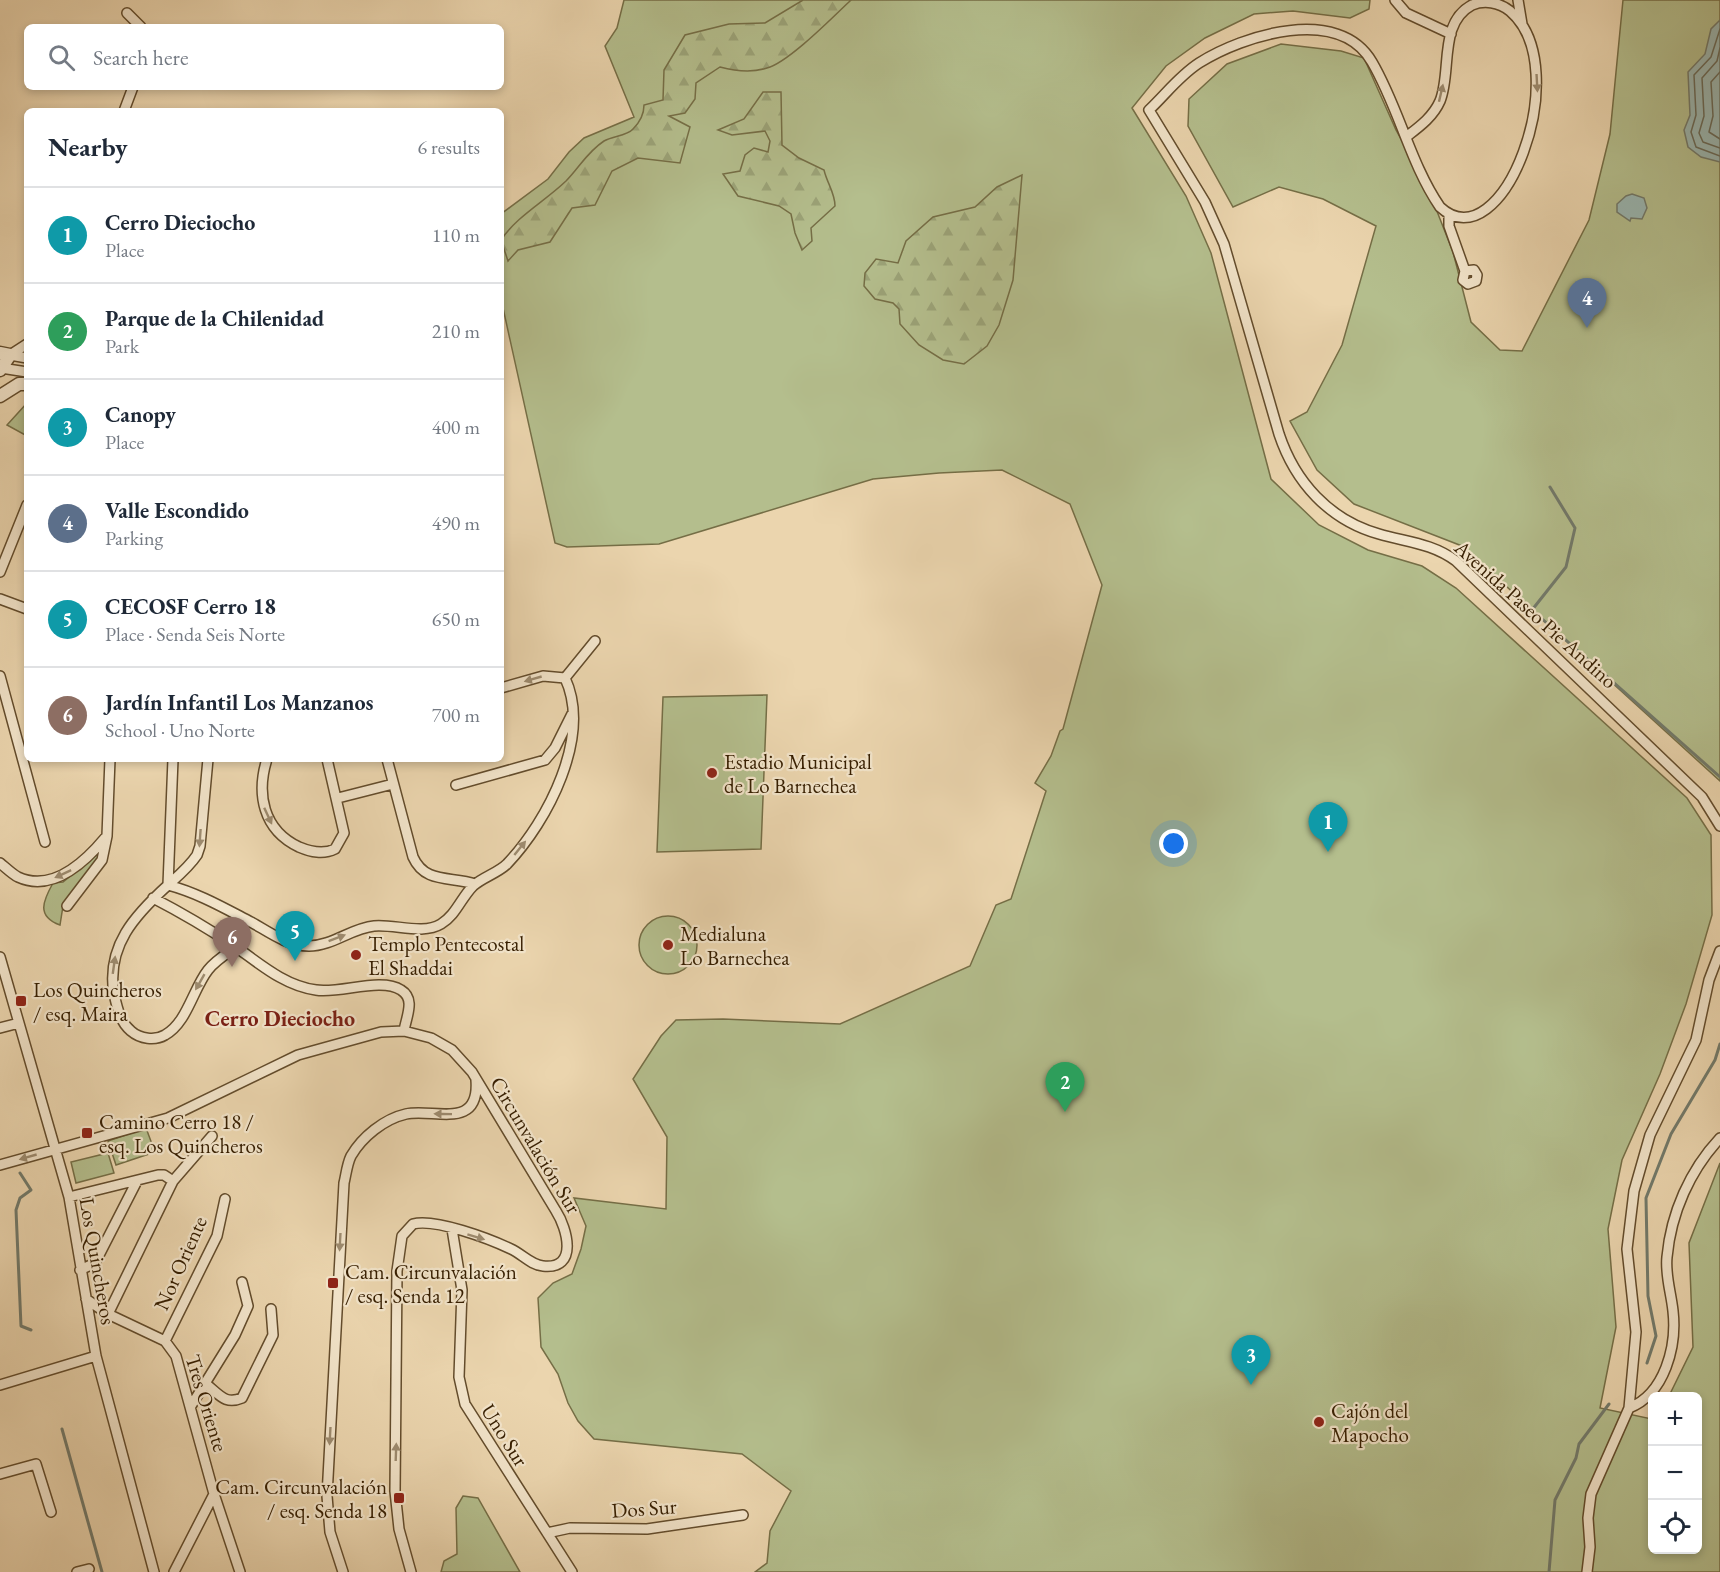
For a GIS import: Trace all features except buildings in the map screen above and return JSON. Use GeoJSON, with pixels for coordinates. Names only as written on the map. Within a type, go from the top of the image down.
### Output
{"type":"FeatureCollection","features":[{"type":"Feature","properties":{"kind":"street"},"geometry":{"type":"LineString","coordinates":[[1395,0],[1406,13],[1451,34]]}},
{"type":"Feature","properties":{"kind":"street"},"geometry":{"type":"LineString","coordinates":[[1506,8],[1518,2],[1523,27],[1533,55],[1537,93],[1532,122],[1520,159],[1504,190],[1489,208],[1469,217],[1449,214],[1437,202],[1406,137],[1429,118],[1439,102],[1451,34],[1458,17],[1476,3],[1492,2],[1506,8],[1523,27]]}},
{"type":"Feature","properties":{"kind":"street"},"geometry":{"type":"LineString","coordinates":[[127,13],[138,24]]}},
{"type":"Feature","properties":{"kind":"street","name":"Avenida Paseo Pie Andino"},"geometry":{"type":"LineString","coordinates":[[1406,137],[1372,61],[1357,42],[1336,34],[1314,30],[1268,35],[1225,49],[1180,77],[1149,110],[1205,202],[1224,244],[1279,434],[1289,459],[1303,482],[1332,511],[1355,525],[1380,534],[1427,545],[1455,561],[1702,797],[1720,826]]}},
{"type":"Feature","properties":{"kind":"street"},"geometry":{"type":"LineString","coordinates":[[125,108],[132,90]]}},
{"type":"Feature","properties":{"kind":"street"},"geometry":{"type":"LineString","coordinates":[[1449,214],[1449,226],[1465,272]]}},
{"type":"Feature","properties":{"kind":"street"},"geometry":{"type":"LineString","coordinates":[[24,345],[5,354],[0,369],[24,372]]}},
{"type":"Feature","properties":{"kind":"street"},"geometry":{"type":"LineString","coordinates":[[5,354],[24,357]]}},
{"type":"Feature","properties":{"kind":"street"},"geometry":{"type":"LineString","coordinates":[[0,396],[19,384],[24,384]]}},
{"type":"Feature","properties":{"kind":"street"},"geometry":{"type":"LineString","coordinates":[[0,572],[24,512]]}},
{"type":"Feature","properties":{"kind":"street"},"geometry":{"type":"LineString","coordinates":[[0,599],[24,608]]}},
{"type":"Feature","properties":{"kind":"street"},"geometry":{"type":"LineString","coordinates":[[565,678],[595,641]]}},
{"type":"Feature","properties":{"kind":"street"},"geometry":{"type":"LineString","coordinates":[[0,676],[45,842]]}},
{"type":"Feature","properties":{"kind":"street"},"geometry":{"type":"LineString","coordinates":[[504,687],[543,676],[565,678]]}},
{"type":"Feature","properties":{"kind":"street"},"geometry":{"type":"LineString","coordinates":[[168,885],[202,896],[292,945],[312,946],[370,926],[426,928],[439,926],[452,916],[463,896],[475,884],[505,866],[524,844],[564,774],[573,733],[571,691],[565,678]]}},
{"type":"Feature","properties":{"kind":"street"},"geometry":{"type":"LineString","coordinates":[[456,785],[545,760],[555,748],[573,712]]}},
{"type":"Feature","properties":{"kind":"street"},"geometry":{"type":"LineString","coordinates":[[0,721],[11,718]]}},
{"type":"Feature","properties":{"kind":"street"},"geometry":{"type":"LineString","coordinates":[[67,906],[102,860],[107,836],[110,762]]}},
{"type":"Feature","properties":{"kind":"street"},"geometry":{"type":"LineString","coordinates":[[168,885],[173,762]]}},
{"type":"Feature","properties":{"kind":"street"},"geometry":{"type":"LineString","coordinates":[[208,762],[199,850],[187,867],[153,898],[132,922],[117,949],[113,972],[115,997],[123,1022],[137,1036],[157,1038],[176,1026],[208,970],[236,947]]}},
{"type":"Feature","properties":{"kind":"street"},"geometry":{"type":"LineString","coordinates":[[266,762],[262,787],[264,809],[275,829],[291,843],[315,852],[326,852],[338,846],[345,830],[328,762]]}},
{"type":"Feature","properties":{"kind":"street"},"geometry":{"type":"LineString","coordinates":[[388,762],[413,857],[418,866],[431,876],[475,884]]}},
{"type":"Feature","properties":{"kind":"street"},"geometry":{"type":"LineString","coordinates":[[338,798],[393,784]]}},
{"type":"Feature","properties":{"kind":"street"},"geometry":{"type":"LineString","coordinates":[[0,863],[19,878],[40,880],[62,877],[84,861],[107,836]]}},
{"type":"Feature","properties":{"kind":"street"},"geometry":{"type":"LineString","coordinates":[[153,898],[194,919],[266,970],[314,990],[390,986],[397,988],[409,997],[411,1004],[404,1031]]}},
{"type":"Feature","properties":{"kind":"street"},"geometry":{"type":"LineString","coordinates":[[1587,1572],[1591,1494],[1629,1408],[1636,1332],[1628,1249],[1634,1191],[1650,1135],[1696,1040],[1709,980],[1720,951]]}},
{"type":"Feature","properties":{"kind":"street","name":"Los Quincheros"},"geometry":{"type":"LineString","coordinates":[[0,957],[69,1197],[96,1356],[154,1572]]}},
{"type":"Feature","properties":{"kind":"street"},"geometry":{"type":"LineString","coordinates":[[0,1028],[19,1023]]}},
{"type":"Feature","properties":{"kind":"street"},"geometry":{"type":"LineString","coordinates":[[0,1165],[168,1118],[298,1055],[381,1032],[404,1031],[422,1035],[445,1046],[463,1060],[476,1078]]}},
{"type":"Feature","properties":{"kind":"street","name":"Circunvalación Sur"},"geometry":{"type":"LineString","coordinates":[[411,1572],[399,1529],[395,1491],[400,1247],[407,1228],[413,1224],[433,1223],[512,1249],[540,1266],[557,1264],[565,1257],[568,1250],[567,1235],[561,1218],[476,1078]]}},
{"type":"Feature","properties":{"kind":"street","name":"Circunvalación Sur"},"geometry":{"type":"LineString","coordinates":[[343,1572],[330,1532],[327,1496],[344,1183],[350,1157],[379,1126],[392,1119],[411,1113],[451,1115],[464,1111],[473,1101],[476,1078]]}},
{"type":"Feature","properties":{"kind":"street"},"geometry":{"type":"LineString","coordinates":[[108,1314],[173,1181],[212,1136]]}},
{"type":"Feature","properties":{"kind":"street"},"geometry":{"type":"LineString","coordinates":[[1629,1408],[1642,1403],[1654,1389],[1669,1358],[1674,1323],[1666,1273],[1672,1225],[1690,1179],[1720,1138]]}},
{"type":"Feature","properties":{"kind":"street"},"geometry":{"type":"LineString","coordinates":[[69,1197],[158,1174],[173,1181]]}},
{"type":"Feature","properties":{"kind":"street"},"geometry":{"type":"LineString","coordinates":[[80,1270],[95,1263],[137,1181]]}},
{"type":"Feature","properties":{"kind":"street","name":"Nor Oriente"},"geometry":{"type":"LineString","coordinates":[[165,1341],[217,1236],[225,1199]]}},
{"type":"Feature","properties":{"kind":"street","name":"Uno Sur"},"geometry":{"type":"LineString","coordinates":[[452,1229],[462,1290],[459,1377],[465,1404],[572,1572]]}},
{"type":"Feature","properties":{"kind":"street"},"geometry":{"type":"LineString","coordinates":[[191,1406],[235,1335],[248,1306],[242,1282]]}},
{"type":"Feature","properties":{"kind":"street","name":"Tres Oriente"},"geometry":{"type":"LineString","coordinates":[[86,1299],[108,1314],[165,1341],[176,1356],[214,1494],[240,1572]]}},
{"type":"Feature","properties":{"kind":"street"},"geometry":{"type":"LineString","coordinates":[[206,1384],[224,1401],[233,1402],[242,1398],[273,1335],[271,1309]]}},
{"type":"Feature","properties":{"kind":"street"},"geometry":{"type":"LineString","coordinates":[[0,1385],[96,1356]]}},
{"type":"Feature","properties":{"kind":"street"},"geometry":{"type":"LineString","coordinates":[[0,1474],[36,1464],[51,1512]]}},
{"type":"Feature","properties":{"kind":"street"},"geometry":{"type":"LineString","coordinates":[[174,1572],[214,1494]]}},
{"type":"Feature","properties":{"kind":"street","name":"Dos Sur"},"geometry":{"type":"LineString","coordinates":[[548,1533],[570,1528],[647,1529],[743,1515]]}},
{"type":"Feature","properties":{"kind":"street"},"geometry":{"type":"LineString","coordinates":[[77,1572],[89,1569]]}},
{"type":"Feature","properties":{"kind":"green space"},"geometry":{"type":"Polygon","coordinates":[[[624,0],[1370,0],[1369,9],[1350,18],[1293,11],[1254,14],[1205,38],[1166,66],[1132,108],[1186,196],[1211,253],[1271,479],[1319,525],[1368,550],[1422,566],[1456,588],[1687,798],[1711,835],[1712,915],[1686,1004],[1660,1074],[1622,1160],[1608,1229],[1616,1327],[1600,1408],[1648,1418],[1648,1554],[1702,1554],[1702,1392],[1671,1392],[1693,1347],[1689,1243],[1720,1163],[1720,1572],[755,1572],[767,1563],[770,1531],[791,1491],[742,1454],[594,1439],[578,1421],[568,1403],[558,1374],[541,1347],[538,1298],[553,1283],[572,1274],[581,1249],[586,1226],[574,1198],[666,1209],[667,1137],[633,1079],[661,1036],[676,1020],[723,1019],[840,1024],[970,966],[996,905],[1011,899],[1046,791],[1035,783],[1063,729],[1102,585],[1070,504],[1002,470],[873,479],[659,544],[567,547],[555,543],[504,313],[504,212],[548,179],[569,152],[584,138],[634,117],[605,46],[617,28],[624,0]]]}},
{"type":"Feature","properties":{"kind":"green space"},"geometry":{"type":"Polygon","coordinates":[[[803,0],[851,0],[787,58],[776,64],[761,70],[749,71],[720,67],[696,83],[695,99],[685,113],[669,116],[690,127],[680,163],[638,158],[612,171],[595,205],[572,208],[550,242],[518,250],[508,261],[504,249],[504,236],[507,231],[558,189],[598,145],[633,129],[641,118],[644,105],[663,100],[664,70],[685,35],[729,24],[765,23],[803,0]]]}},
{"type":"Feature","properties":{"kind":"green space"},"geometry":{"type":"Polygon","coordinates":[[[1623,0],[1720,0],[1720,781],[1462,546],[1354,504],[1317,470],[1290,421],[1307,412],[1342,345],[1376,226],[1323,199],[1279,187],[1233,207],[1188,126],[1189,99],[1227,64],[1281,44],[1341,51],[1364,58],[1396,130],[1427,186],[1453,252],[1471,322],[1500,350],[1522,351],[1589,220],[1610,134],[1623,0]]]}},
{"type":"Feature","properties":{"kind":"green space"},"geometry":{"type":"Polygon","coordinates":[[[763,92],[781,92],[782,145],[799,158],[824,170],[834,197],[835,206],[811,228],[812,241],[802,250],[791,214],[779,206],[738,196],[723,174],[740,171],[745,155],[754,148],[768,152],[770,141],[765,131],[732,135],[718,130],[744,119],[763,92]]]}},
{"type":"Feature","properties":{"kind":"green space"},"geometry":{"type":"Polygon","coordinates":[[[1022,175],[1013,280],[999,325],[987,346],[964,364],[943,360],[919,345],[900,324],[899,309],[893,303],[875,299],[864,286],[865,273],[876,259],[898,263],[906,241],[933,217],[975,207],[997,187],[1022,175]]]}},
{"type":"Feature","properties":{"kind":"green space"},"geometry":{"type":"Polygon","coordinates":[[[24,406],[24,434],[7,425],[24,406]]]}},
{"type":"Feature","properties":{"kind":"green space","name":"Estadio Municipal de Lo Barnechea"},"geometry":{"type":"Polygon","coordinates":[[[767,695],[761,849],[657,852],[663,697],[767,695]]]}},
{"type":"Feature","properties":{"kind":"green space"},"geometry":{"type":"Polygon","coordinates":[[[99,853],[98,860],[63,906],[60,925],[52,921],[45,913],[44,902],[53,883],[63,882],[99,853]]]}},
{"type":"Feature","properties":{"kind":"green space","name":"Medialuna Lo Barnechea"},"geometry":{"type":"Polygon","coordinates":[[[668,916],[679,918],[692,929],[697,945],[695,956],[684,969],[668,974],[657,972],[644,961],[639,945],[641,934],[652,921],[668,916]]]}},
{"type":"Feature","properties":{"kind":"green space"},"geometry":{"type":"Polygon","coordinates":[[[146,1128],[155,1152],[116,1165],[108,1141],[146,1128]]]}},
{"type":"Feature","properties":{"kind":"green space"},"geometry":{"type":"Polygon","coordinates":[[[108,1153],[114,1173],[76,1183],[71,1162],[108,1153]]]}},
{"type":"Feature","properties":{"kind":"green space"},"geometry":{"type":"Polygon","coordinates":[[[463,1496],[478,1498],[520,1572],[441,1572],[444,1561],[457,1554],[456,1508],[463,1496]]]}},
{"type":"Feature","properties":{"kind":"water"},"geometry":{"type":"Polygon","coordinates":[[[1720,20],[1720,162],[1701,157],[1688,147],[1684,130],[1690,115],[1688,72],[1705,54],[1711,29],[1720,20]]]}},
{"type":"Feature","properties":{"kind":"water"},"geometry":{"type":"Polygon","coordinates":[[[1632,194],[1644,198],[1647,208],[1642,219],[1631,218],[1630,221],[1617,212],[1617,204],[1632,194]]]}},
{"type":"Feature","properties":{"kind":"waterway"},"geometry":{"type":"LineString","coordinates":[[1550,487],[1575,528],[1566,567],[1532,610],[1720,777]]}},
{"type":"Feature","properties":{"kind":"waterway"},"geometry":{"type":"LineString","coordinates":[[1647,1363],[1656,1336],[1648,1296],[1646,1198],[1671,1134],[1715,1060],[1720,1044]]}},
{"type":"Feature","properties":{"kind":"waterway"},"geometry":{"type":"LineString","coordinates":[[20,1173],[31,1190],[20,1198],[16,1210],[21,1326],[31,1330]]}},
{"type":"Feature","properties":{"kind":"waterway"},"geometry":{"type":"LineString","coordinates":[[1549,1572],[1555,1500],[1576,1458],[1579,1444],[1609,1404]]}},
{"type":"Feature","properties":{"kind":"waterway"},"geometry":{"type":"LineString","coordinates":[[62,1429],[102,1572]]}},
{"type":"Feature","properties":{"kind":"place","name":"Valle Escondido"},"geometry":{"type":"Point","coordinates":[1587,328]}},
{"type":"Feature","properties":{"kind":"place","name":"Estadio Municipal de Lo Barnechea"},"geometry":{"type":"Point","coordinates":[712,773]}},
{"type":"Feature","properties":{"kind":"place","name":"Cerro Dieciocho"},"geometry":{"type":"Point","coordinates":[1328,852]}},
{"type":"Feature","properties":{"kind":"place","name":"Medialuna Lo Barnechea"},"geometry":{"type":"Point","coordinates":[668,945]}},
{"type":"Feature","properties":{"kind":"place","name":"Templo Pentecostal El Shaddai"},"geometry":{"type":"Point","coordinates":[356,955]}},
{"type":"Feature","properties":{"kind":"place","name":"CECOSF Cerro 18"},"geometry":{"type":"Point","coordinates":[295,961]}},
{"type":"Feature","properties":{"kind":"place","name":"Jardín Infantil Los Manzanos"},"geometry":{"type":"Point","coordinates":[232,967]}},
{"type":"Feature","properties":{"kind":"place","name":"Los Quincheros / esq. Maira"},"geometry":{"type":"Point","coordinates":[21,1001]}},
{"type":"Feature","properties":{"kind":"place","name":"Parque de la Chilenidad"},"geometry":{"type":"Point","coordinates":[1065,1112]}},
{"type":"Feature","properties":{"kind":"place","name":"Camino Cerro 18 / esq. Los Quincheros"},"geometry":{"type":"Point","coordinates":[87,1133]}},
{"type":"Feature","properties":{"kind":"place","name":"Cam. Circunvalación / esq. Senda 12"},"geometry":{"type":"Point","coordinates":[333,1283]}},
{"type":"Feature","properties":{"kind":"place","name":"Canopy"},"geometry":{"type":"Point","coordinates":[1251,1385]}},
{"type":"Feature","properties":{"kind":"place","name":"Cajón del Mapocho"},"geometry":{"type":"Point","coordinates":[1319,1422]}},
{"type":"Feature","properties":{"kind":"place","name":"Cam. Circunvalación / esq. Senda 18"},"geometry":{"type":"Point","coordinates":[399,1498]}},
{"type":"Feature","properties":{"kind":"district","name":"Cerro Dieciocho"},"geometry":{"type":"Point","coordinates":[280,1018]}}]}
